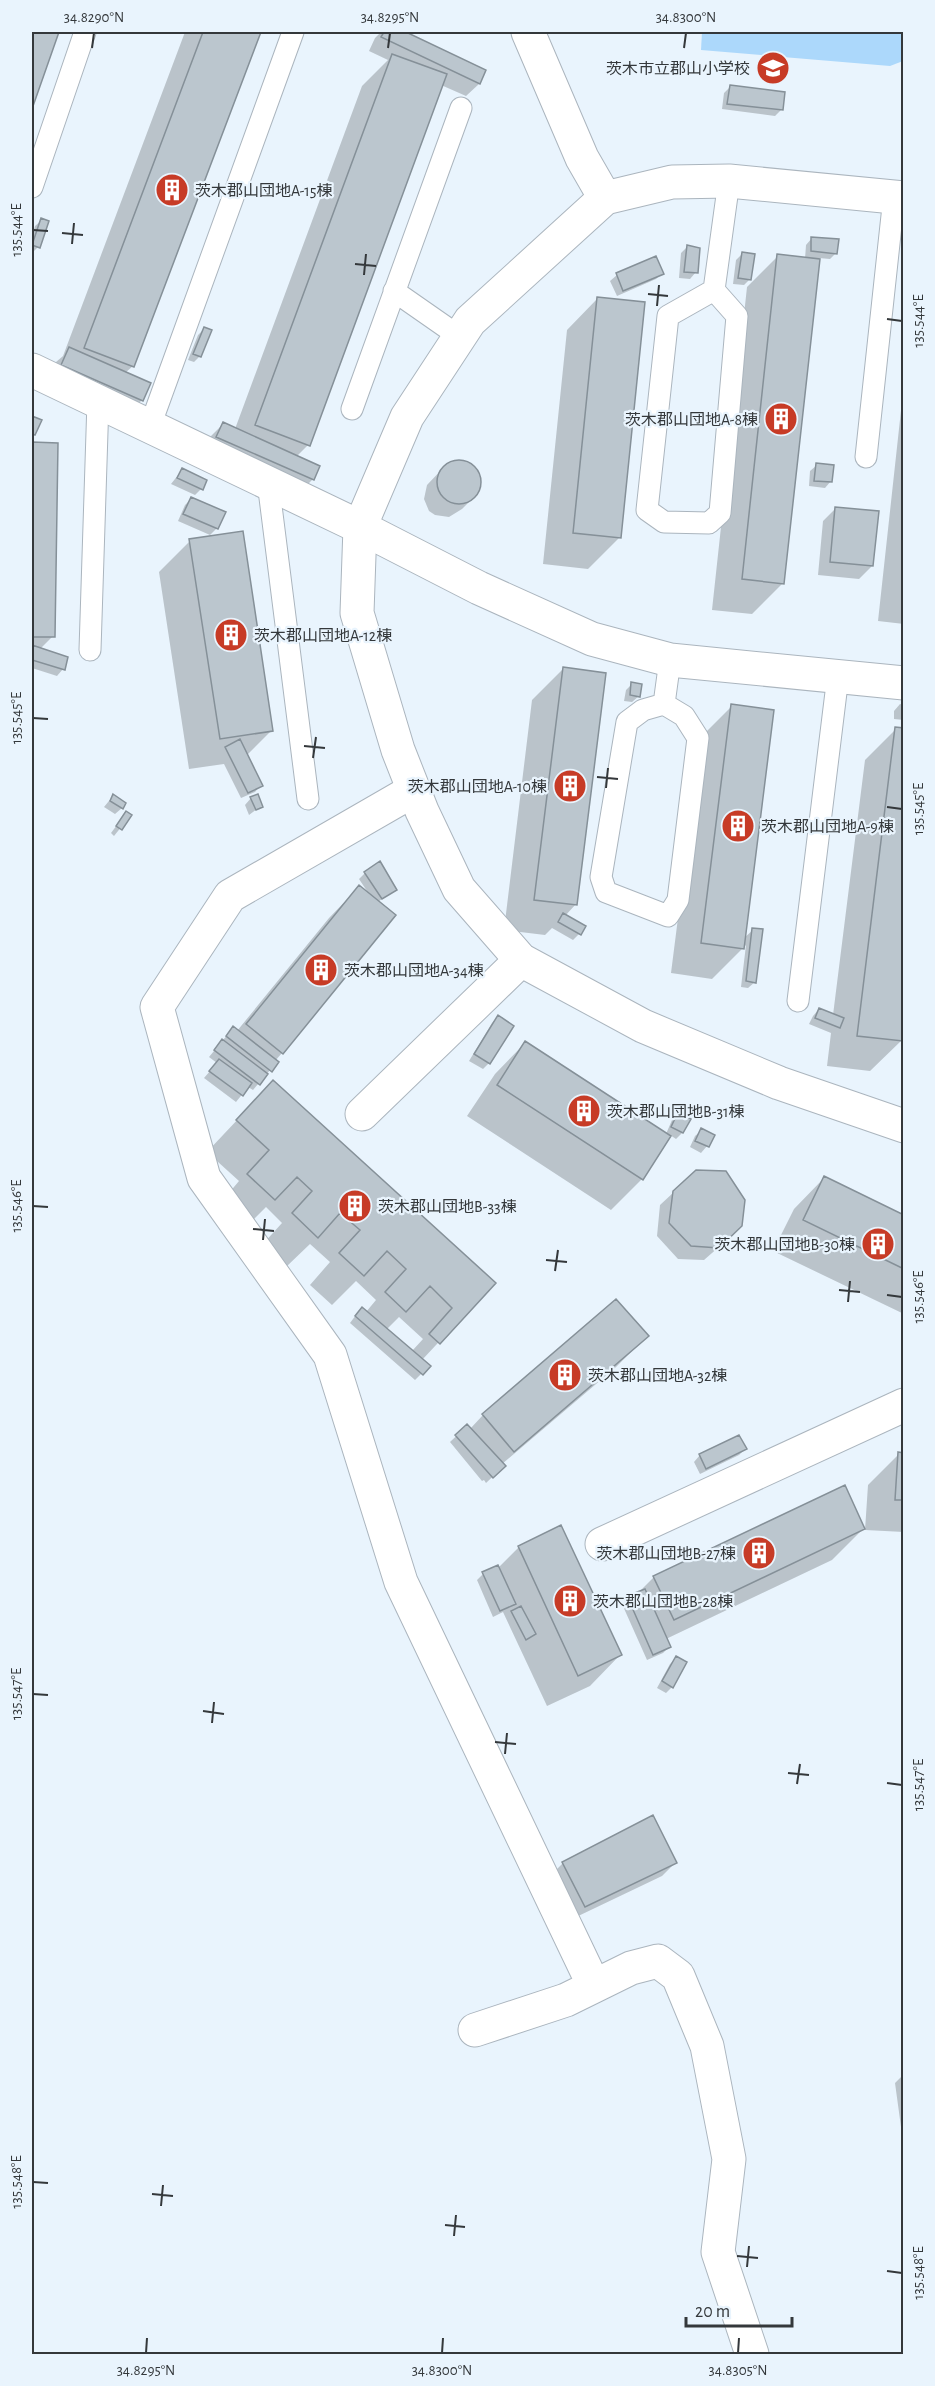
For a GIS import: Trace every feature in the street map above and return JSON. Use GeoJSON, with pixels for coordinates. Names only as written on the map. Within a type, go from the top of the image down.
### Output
{"type":"FeatureCollection","features":[{"type":"Feature","properties":{"kind":"street"},"geometry":{"type":"LineString","coordinates":[[528,32],[582,158],[605,198]]}},
{"type":"Feature","properties":{"kind":"street"},"geometry":{"type":"LineString","coordinates":[[899,198],[729,181],[672,182],[605,198],[470,321],[407,417],[360,527],[357,613],[398,750],[459,889],[521,960],[643,1026],[779,1083],[903,1126]]}},
{"type":"Feature","properties":{"kind":"street"},"geometry":{"type":"LineString","coordinates":[[32,369],[360,527],[479,588],[592,639],[670,660],[903,683]]}},
{"type":"Feature","properties":{"kind":"street"},"geometry":{"type":"LineString","coordinates":[[414,790],[230,896],[157,1007],[204,1178],[330,1355],[401,1582],[594,1986]]}},
{"type":"Feature","properties":{"kind":"street"},"geometry":{"type":"LineString","coordinates":[[362,1114],[521,960]]}},
{"type":"Feature","properties":{"kind":"street"},"geometry":{"type":"LineString","coordinates":[[602,1544],[903,1405]]}},
{"type":"Feature","properties":{"kind":"street"},"geometry":{"type":"LineString","coordinates":[[475,2030],[566,2000],[631,1968],[658,1961],[678,1976],[707,2046],[716,2091],[729,2159],[718,2252],[752,2355]]}},
{"type":"Feature","properties":{"kind":"lane"},"geometry":{"type":"LineString","coordinates":[[32,187],[85,32]]}},
{"type":"Feature","properties":{"kind":"lane"},"geometry":{"type":"LineString","coordinates":[[150,426],[293,32]]}},
{"type":"Feature","properties":{"kind":"lane"},"geometry":{"type":"LineString","coordinates":[[352,409],[461,108]]}},
{"type":"Feature","properties":{"kind":"lane"},"geometry":{"type":"LineString","coordinates":[[714,290],[668,316],[647,510],[664,522],[709,523],[720,513],[737,316],[714,290],[729,181]]}},
{"type":"Feature","properties":{"kind":"lane"},"geometry":{"type":"LineString","coordinates":[[866,457],[899,198]]}},
{"type":"Feature","properties":{"kind":"lane"},"geometry":{"type":"LineString","coordinates":[[394,291],[460,337]]}},
{"type":"Feature","properties":{"kind":"lane"},"geometry":{"type":"LineString","coordinates":[[90,650],[98,401]]}},
{"type":"Feature","properties":{"kind":"lane"},"geometry":{"type":"LineString","coordinates":[[268,482],[308,799]]}},
{"type":"Feature","properties":{"kind":"lane"},"geometry":{"type":"LineString","coordinates":[[664,704],[670,660]]}},
{"type":"Feature","properties":{"kind":"lane"},"geometry":{"type":"LineString","coordinates":[[798,1001],[838,676]]}},
{"type":"Feature","properties":{"kind":"lane"},"geometry":{"type":"LineString","coordinates":[[664,704],[684,716],[698,738],[678,900],[668,916],[606,892],[601,877],[627,722],[643,711],[664,704]]}},
{"type":"Feature","properties":{"kind":"shaded area"},"geometry":{"type":"Polygon","coordinates":[[[702,32],[903,32],[903,61],[890,66],[701,50],[702,32]]]}},
{"type":"Feature","properties":{"kind":"building"},"geometry":{"type":"Polygon","coordinates":[[[32,32],[59,32],[32,109],[32,32]]]}},
{"type":"Feature","properties":{"kind":"building","name":"茨木郡山団地A-15棟"},"geometry":{"type":"Polygon","coordinates":[[[203,32],[261,32],[134,367],[84,348],[203,32]]]}},
{"type":"Feature","properties":{"kind":"building"},"geometry":{"type":"Polygon","coordinates":[[[384,32],[406,32],[486,70],[480,84],[381,37],[384,32]]]}},
{"type":"Feature","properties":{"kind":"building"},"geometry":{"type":"Polygon","coordinates":[[[392,54],[447,74],[310,446],[255,425],[392,54]]]}},
{"type":"Feature","properties":{"kind":"building"},"geometry":{"type":"Polygon","coordinates":[[[730,85],[785,92],[783,110],[727,104],[730,85]]]}},
{"type":"Feature","properties":{"kind":"building"},"geometry":{"type":"Polygon","coordinates":[[[41,218],[49,221],[40,248],[32,245],[41,218]]]}},
{"type":"Feature","properties":{"kind":"building"},"geometry":{"type":"Polygon","coordinates":[[[811,237],[839,239],[837,254],[811,251],[811,237]]]}},
{"type":"Feature","properties":{"kind":"building"},"geometry":{"type":"Polygon","coordinates":[[[687,245],[700,248],[698,273],[684,272],[687,245]]]}},
{"type":"Feature","properties":{"kind":"building"},"geometry":{"type":"Polygon","coordinates":[[[742,252],[755,254],[751,280],[738,278],[742,252]]]}},
{"type":"Feature","properties":{"kind":"building","name":"茨木郡山団地A-8棟"},"geometry":{"type":"Polygon","coordinates":[[[777,254],[820,259],[784,584],[742,579],[777,254]]]}},
{"type":"Feature","properties":{"kind":"building"},"geometry":{"type":"Polygon","coordinates":[[[656,256],[664,274],[623,291],[616,273],[656,256]]]}},
{"type":"Feature","properties":{"kind":"building"},"geometry":{"type":"Polygon","coordinates":[[[597,297],[645,302],[621,538],[573,533],[597,297]]]}},
{"type":"Feature","properties":{"kind":"building"},"geometry":{"type":"Polygon","coordinates":[[[204,327],[212,330],[201,357],[193,354],[204,327]]]}},
{"type":"Feature","properties":{"kind":"building"},"geometry":{"type":"Polygon","coordinates":[[[69,347],[151,383],[143,401],[61,365],[69,347]]]}},
{"type":"Feature","properties":{"kind":"building"},"geometry":{"type":"Polygon","coordinates":[[[32,416],[42,420],[35,435],[32,434],[32,416]]]}},
{"type":"Feature","properties":{"kind":"building"},"geometry":{"type":"Polygon","coordinates":[[[223,422],[320,466],[314,480],[216,437],[223,422]]]}},
{"type":"Feature","properties":{"kind":"building"},"geometry":{"type":"Polygon","coordinates":[[[32,442],[58,443],[55,637],[32,637],[32,442]]]}},
{"type":"Feature","properties":{"kind":"building"},"geometry":{"type":"Polygon","coordinates":[[[459,460],[468,461],[475,466],[480,473],[480,491],[475,498],[468,503],[459,504],[450,503],[443,498],[438,491],[437,482],[438,473],[443,466],[450,461],[459,460]]]}},
{"type":"Feature","properties":{"kind":"building"},"geometry":{"type":"Polygon","coordinates":[[[816,463],[834,465],[832,482],[814,481],[816,463]]]}},
{"type":"Feature","properties":{"kind":"building"},"geometry":{"type":"Polygon","coordinates":[[[182,468],[207,480],[203,490],[177,478],[182,468]]]}},
{"type":"Feature","properties":{"kind":"building"},"geometry":{"type":"Polygon","coordinates":[[[191,497],[226,512],[218,529],[183,514],[191,497]]]}},
{"type":"Feature","properties":{"kind":"building"},"geometry":{"type":"Polygon","coordinates":[[[835,507],[879,511],[873,566],[830,562],[835,507]]]}},
{"type":"Feature","properties":{"kind":"building","name":"茨木郡山団地A-12棟"},"geometry":{"type":"Polygon","coordinates":[[[243,531],[273,731],[220,739],[189,539],[243,531]]]}},
{"type":"Feature","properties":{"kind":"building"},"geometry":{"type":"Polygon","coordinates":[[[32,645],[68,657],[65,670],[32,660],[32,645]]]}},
{"type":"Feature","properties":{"kind":"building","name":"茨木郡山団地A-10棟"},"geometry":{"type":"Polygon","coordinates":[[[563,667],[606,673],[577,905],[534,900],[563,667]]]}},
{"type":"Feature","properties":{"kind":"building"},"geometry":{"type":"Polygon","coordinates":[[[631,682],[642,684],[640,697],[630,695],[631,682]]]}},
{"type":"Feature","properties":{"kind":"building","name":"茨木郡山団地A-9棟"},"geometry":{"type":"Polygon","coordinates":[[[731,704],[774,710],[744,949],[701,943],[731,704]]]}},
{"type":"Feature","properties":{"kind":"building"},"geometry":{"type":"Polygon","coordinates":[[[895,727],[904,728],[903,1041],[857,1036],[895,727]]]}},
{"type":"Feature","properties":{"kind":"building"},"geometry":{"type":"Polygon","coordinates":[[[240,739],[263,786],[248,793],[225,747],[240,739]]]}},
{"type":"Feature","properties":{"kind":"building"},"geometry":{"type":"Polygon","coordinates":[[[113,794],[126,803],[123,809],[110,801],[113,794]]]}},
{"type":"Feature","properties":{"kind":"building"},"geometry":{"type":"Polygon","coordinates":[[[258,794],[263,807],[256,810],[250,797],[258,794]]]}},
{"type":"Feature","properties":{"kind":"building"},"geometry":{"type":"Polygon","coordinates":[[[126,811],[132,815],[122,830],[116,826],[126,811]]]}},
{"type":"Feature","properties":{"kind":"building"},"geometry":{"type":"Polygon","coordinates":[[[380,861],[397,890],[382,899],[364,872],[380,861]]]}},
{"type":"Feature","properties":{"kind":"building","name":"茨木郡山団地A-34棟"},"geometry":{"type":"Polygon","coordinates":[[[359,885],[396,915],[283,1054],[246,1024],[359,885]]]}},
{"type":"Feature","properties":{"kind":"building"},"geometry":{"type":"Polygon","coordinates":[[[563,913],[586,926],[581,935],[558,922],[563,913]]]}},
{"type":"Feature","properties":{"kind":"building"},"geometry":{"type":"Polygon","coordinates":[[[752,928],[763,929],[756,983],[746,981],[752,928]]]}},
{"type":"Feature","properties":{"kind":"building"},"geometry":{"type":"Polygon","coordinates":[[[819,1008],[844,1018],[840,1028],[815,1018],[819,1008]]]}},
{"type":"Feature","properties":{"kind":"building"},"geometry":{"type":"Polygon","coordinates":[[[498,1015],[514,1026],[490,1064],[474,1054],[498,1015]]]}},
{"type":"Feature","properties":{"kind":"building"},"geometry":{"type":"Polygon","coordinates":[[[233,1026],[279,1062],[272,1072],[226,1036],[233,1026]]]}},
{"type":"Feature","properties":{"kind":"building"},"geometry":{"type":"Polygon","coordinates":[[[222,1039],[268,1074],[260,1085],[214,1050],[222,1039]]]}},
{"type":"Feature","properties":{"kind":"building","name":"茨木郡山団地B-31棟"},"geometry":{"type":"Polygon","coordinates":[[[525,1041],[671,1136],[643,1180],[497,1085],[525,1041]]]}},
{"type":"Feature","properties":{"kind":"building"},"geometry":{"type":"Polygon","coordinates":[[[219,1059],[252,1083],[243,1096],[209,1071],[219,1059]]]}},
{"type":"Feature","properties":{"kind":"building","name":"茨木郡山団地B-33棟"},"geometry":{"type":"Polygon","coordinates":[[[273,1080],[496,1283],[440,1344],[429,1334],[452,1308],[430,1286],[406,1312],[385,1292],[406,1269],[387,1251],[364,1276],[339,1253],[360,1230],[340,1213],[318,1238],[292,1213],[312,1191],[297,1177],[275,1200],[247,1174],[269,1150],[236,1120],[273,1080]]]}},
{"type":"Feature","properties":{"kind":"building"},"geometry":{"type":"Polygon","coordinates":[[[678,1112],[691,1119],[683,1133],[671,1127],[678,1112]]]}},
{"type":"Feature","properties":{"kind":"building"},"geometry":{"type":"Polygon","coordinates":[[[701,1128],[715,1135],[709,1147],[695,1141],[701,1128]]]}},
{"type":"Feature","properties":{"kind":"building"},"geometry":{"type":"Polygon","coordinates":[[[696,1170],[726,1171],[745,1200],[742,1226],[719,1248],[691,1246],[669,1223],[673,1191],[696,1170]]]}},
{"type":"Feature","properties":{"kind":"building","name":"茨木郡山団地B-30棟"},"geometry":{"type":"Polygon","coordinates":[[[824,1176],[904,1215],[904,1269],[803,1220],[824,1176]]]}},
{"type":"Feature","properties":{"kind":"building","name":"茨木郡山団地A-32棟"},"geometry":{"type":"Polygon","coordinates":[[[616,1299],[649,1336],[514,1452],[482,1414],[616,1299]]]}},
{"type":"Feature","properties":{"kind":"building"},"geometry":{"type":"Polygon","coordinates":[[[362,1307],[431,1366],[423,1375],[355,1316],[362,1307]]]}},
{"type":"Feature","properties":{"kind":"building"},"geometry":{"type":"Polygon","coordinates":[[[467,1424],[506,1466],[493,1478],[455,1435],[467,1424]]]}},
{"type":"Feature","properties":{"kind":"building"},"geometry":{"type":"Polygon","coordinates":[[[739,1435],[747,1449],[706,1469],[699,1454],[739,1435]]]}},
{"type":"Feature","properties":{"kind":"building"},"geometry":{"type":"Polygon","coordinates":[[[898,1452],[904,1453],[904,1500],[895,1500],[898,1452]]]}},
{"type":"Feature","properties":{"kind":"building","name":"茨木郡山団地B-27棟"},"geometry":{"type":"Polygon","coordinates":[[[845,1485],[865,1529],[674,1620],[653,1576],[845,1485]]]}},
{"type":"Feature","properties":{"kind":"building","name":"茨木郡山団地B-28棟"},"geometry":{"type":"Polygon","coordinates":[[[561,1525],[622,1655],[578,1676],[518,1546],[561,1525]]]}},
{"type":"Feature","properties":{"kind":"building"},"geometry":{"type":"Polygon","coordinates":[[[498,1565],[516,1604],[500,1611],[482,1572],[498,1565]]]}},
{"type":"Feature","properties":{"kind":"building"},"geometry":{"type":"Polygon","coordinates":[[[645,1589],[671,1647],[653,1655],[627,1596],[645,1589]]]}},
{"type":"Feature","properties":{"kind":"building"},"geometry":{"type":"Polygon","coordinates":[[[521,1606],[536,1634],[526,1640],[511,1611],[521,1606]]]}},
{"type":"Feature","properties":{"kind":"building"},"geometry":{"type":"Polygon","coordinates":[[[676,1656],[687,1662],[673,1688],[662,1681],[676,1656]]]}},
{"type":"Feature","properties":{"kind":"building"},"geometry":{"type":"Polygon","coordinates":[[[653,1815],[677,1863],[585,1907],[562,1862],[653,1815]]]}},
{"type":"Feature","properties":{"kind":"place","name":"茨木市立郡山小学校"},"geometry":{"type":"Point","coordinates":[773,68]}},
{"type":"Feature","properties":{"kind":"place","name":"茨木郡山団地A-15棟"},"geometry":{"type":"Point","coordinates":[172,190]}},
{"type":"Feature","properties":{"kind":"place","name":"茨木郡山団地A-8棟"},"geometry":{"type":"Point","coordinates":[781,419]}},
{"type":"Feature","properties":{"kind":"place","name":"茨木郡山団地A-12棟"},"geometry":{"type":"Point","coordinates":[231,635]}},
{"type":"Feature","properties":{"kind":"place","name":"茨木郡山団地A-10棟"},"geometry":{"type":"Point","coordinates":[570,786]}},
{"type":"Feature","properties":{"kind":"place","name":"茨木郡山団地A-9棟"},"geometry":{"type":"Point","coordinates":[738,826]}},
{"type":"Feature","properties":{"kind":"place","name":"茨木郡山団地A-34棟"},"geometry":{"type":"Point","coordinates":[321,970]}},
{"type":"Feature","properties":{"kind":"place","name":"茨木郡山団地B-31棟"},"geometry":{"type":"Point","coordinates":[584,1111]}},
{"type":"Feature","properties":{"kind":"place","name":"茨木郡山団地B-33棟"},"geometry":{"type":"Point","coordinates":[355,1206]}},
{"type":"Feature","properties":{"kind":"place","name":"茨木郡山団地B-30棟"},"geometry":{"type":"Point","coordinates":[878,1244]}},
{"type":"Feature","properties":{"kind":"place","name":"茨木郡山団地A-32棟"},"geometry":{"type":"Point","coordinates":[565,1375]}},
{"type":"Feature","properties":{"kind":"place","name":"茨木郡山団地B-27棟"},"geometry":{"type":"Point","coordinates":[759,1553]}},
{"type":"Feature","properties":{"kind":"place","name":"茨木郡山団地B-28棟"},"geometry":{"type":"Point","coordinates":[570,1601]}}]}
